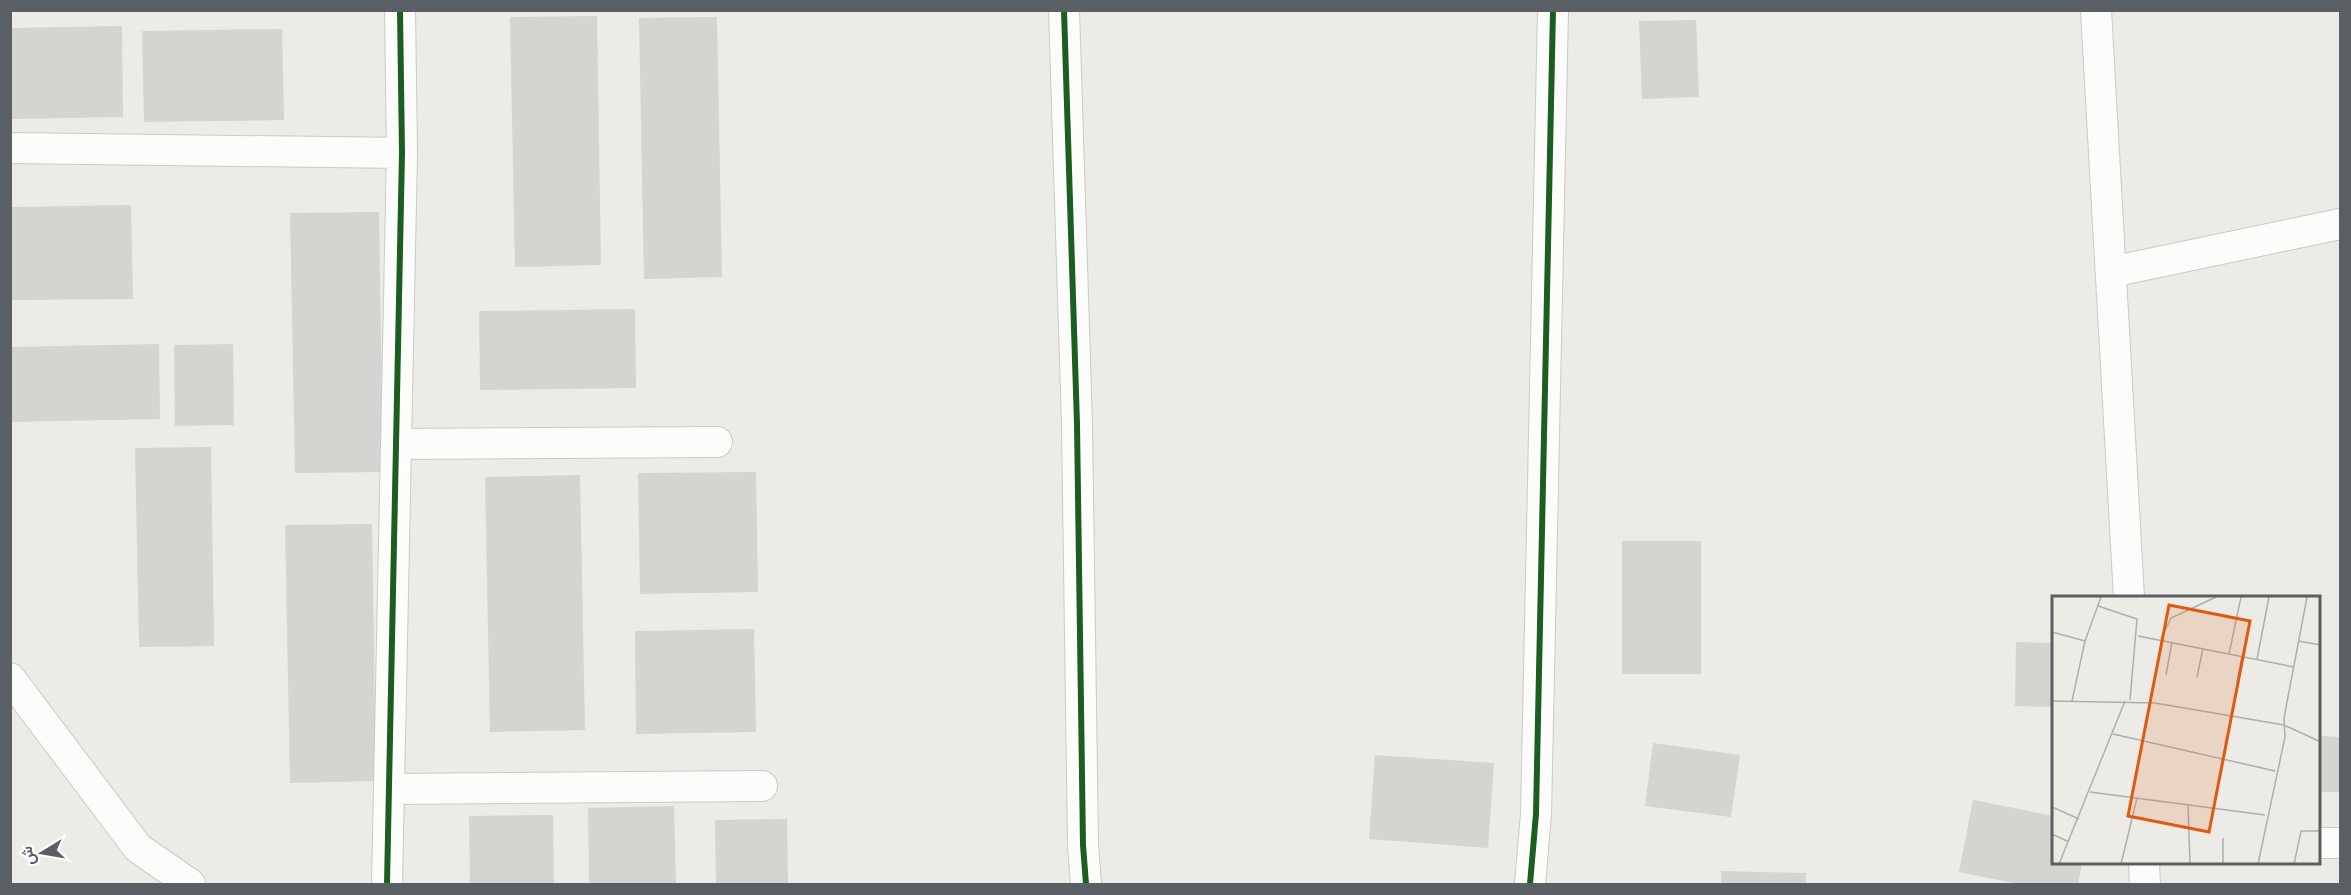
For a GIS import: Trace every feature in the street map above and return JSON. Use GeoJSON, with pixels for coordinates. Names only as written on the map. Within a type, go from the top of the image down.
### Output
{"type":"FeatureCollection","features":[{"type":"Feature","properties":{"kind":"street"},"geometry":{"type":"LineString","coordinates":[[387,885],[402,153],[400,10]]}},
{"type":"Feature","properties":{"kind":"street"},"geometry":{"type":"LineString","coordinates":[[1064,10],[1077,424],[1083,845],[1086,885]]}},
{"type":"Feature","properties":{"kind":"street"},"geometry":{"type":"LineString","coordinates":[[1530,885],[1536,814],[1553,10]]}},
{"type":"Feature","properties":{"kind":"street"},"geometry":{"type":"LineString","coordinates":[[2096,10],[2129,596]]}},
{"type":"Feature","properties":{"kind":"street"},"geometry":{"type":"LineString","coordinates":[[10,148],[402,153]]}},
{"type":"Feature","properties":{"kind":"street"},"geometry":{"type":"LineString","coordinates":[[2111,272],[2340,224]]}},
{"type":"Feature","properties":{"kind":"street"},"geometry":{"type":"LineString","coordinates":[[396,444],[717,442]]}},
{"type":"Feature","properties":{"kind":"street"},"geometry":{"type":"LineString","coordinates":[[10,678],[138,848],[190,885]]}},
{"type":"Feature","properties":{"kind":"street"},"geometry":{"type":"LineString","coordinates":[[389,789],[762,786]]}},
{"type":"Feature","properties":{"kind":"street"},"geometry":{"type":"LineString","coordinates":[[2321,843],[2340,843]]}},
{"type":"Feature","properties":{"kind":"street"},"geometry":{"type":"LineString","coordinates":[[2144,865],[2145,885]]}},
{"type":"Feature","properties":{"kind":"building"},"geometry":{"type":"Polygon","coordinates":[[[597,16],[601,265],[515,267],[510,17],[597,16]]]}},
{"type":"Feature","properties":{"kind":"building"},"geometry":{"type":"Polygon","coordinates":[[[717,17],[722,277],[644,279],[639,18],[717,17]]]}},
{"type":"Feature","properties":{"kind":"building"},"geometry":{"type":"Polygon","coordinates":[[[1696,20],[1699,97],[1642,99],[1639,21],[1696,20]]]}},
{"type":"Feature","properties":{"kind":"building"},"geometry":{"type":"Polygon","coordinates":[[[122,26],[123,117],[10,119],[10,28],[122,26]]]}},
{"type":"Feature","properties":{"kind":"building"},"geometry":{"type":"Polygon","coordinates":[[[282,29],[284,120],[144,122],[142,31],[282,29]]]}},
{"type":"Feature","properties":{"kind":"building"},"geometry":{"type":"Polygon","coordinates":[[[131,205],[133,299],[10,300],[10,207],[131,205]]]}},
{"type":"Feature","properties":{"kind":"building"},"geometry":{"type":"Polygon","coordinates":[[[379,212],[383,472],[295,473],[290,213],[379,212]]]}},
{"type":"Feature","properties":{"kind":"building"},"geometry":{"type":"Polygon","coordinates":[[[635,309],[636,388],[480,390],[479,311],[635,309]]]}},
{"type":"Feature","properties":{"kind":"building"},"geometry":{"type":"Polygon","coordinates":[[[159,344],[160,419],[10,422],[10,347],[159,344]]]}},
{"type":"Feature","properties":{"kind":"building"},"geometry":{"type":"Polygon","coordinates":[[[233,344],[234,425],[175,426],[174,345],[233,344]]]}},
{"type":"Feature","properties":{"kind":"building"},"geometry":{"type":"Polygon","coordinates":[[[211,447],[214,646],[139,647],[135,448],[211,447]]]}},
{"type":"Feature","properties":{"kind":"building"},"geometry":{"type":"Polygon","coordinates":[[[756,472],[758,592],[640,594],[638,473],[756,472]]]}},
{"type":"Feature","properties":{"kind":"building"},"geometry":{"type":"Polygon","coordinates":[[[580,475],[585,730],[490,732],[485,477],[580,475]]]}},
{"type":"Feature","properties":{"kind":"building"},"geometry":{"type":"Polygon","coordinates":[[[372,524],[376,781],[290,783],[285,525],[372,524]]]}},
{"type":"Feature","properties":{"kind":"building"},"geometry":{"type":"Polygon","coordinates":[[[1622,541],[1701,541],[1701,674],[1622,674],[1622,541]]]}},
{"type":"Feature","properties":{"kind":"building"},"geometry":{"type":"Polygon","coordinates":[[[754,629],[756,732],[636,734],[635,631],[754,629]]]}},
{"type":"Feature","properties":{"kind":"building"},"geometry":{"type":"Polygon","coordinates":[[[2016,642],[2052,643],[2052,707],[2015,706],[2016,642]]]}},
{"type":"Feature","properties":{"kind":"building"},"geometry":{"type":"Polygon","coordinates":[[[2321,736],[2340,737],[2340,792],[2321,792],[2321,736]]]}},
{"type":"Feature","properties":{"kind":"building"},"geometry":{"type":"Polygon","coordinates":[[[1653,743],[1740,755],[1731,817],[1645,806],[1653,743]]]}},
{"type":"Feature","properties":{"kind":"building"},"geometry":{"type":"Polygon","coordinates":[[[1375,755],[1494,763],[1488,848],[1369,839],[1375,755]]]}},
{"type":"Feature","properties":{"kind":"building"},"geometry":{"type":"Polygon","coordinates":[[[1973,800],[2052,816],[2052,865],[2082,865],[2078,884],[2018,884],[1959,872],[1973,800]]]}},
{"type":"Feature","properties":{"kind":"building"},"geometry":{"type":"Polygon","coordinates":[[[674,806],[676,884],[589,884],[588,808],[674,806]]]}},
{"type":"Feature","properties":{"kind":"building"},"geometry":{"type":"Polygon","coordinates":[[[553,815],[554,884],[470,884],[469,816],[553,815]]]}},
{"type":"Feature","properties":{"kind":"building"},"geometry":{"type":"Polygon","coordinates":[[[787,819],[788,884],[716,884],[715,820],[787,819]]]}},
{"type":"Feature","properties":{"kind":"building"},"geometry":{"type":"Polygon","coordinates":[[[1721,871],[1806,873],[1806,884],[1721,884],[1721,871]]]}},
{"type":"Feature","properties":{"kind":"cycle path"},"geometry":{"type":"LineString","coordinates":[[387,884],[402,153],[400,10]]}},
{"type":"Feature","properties":{"kind":"cycle path"},"geometry":{"type":"LineString","coordinates":[[1064,10],[1077,424],[1083,845],[1086,884]]}},
{"type":"Feature","properties":{"kind":"cycle path"},"geometry":{"type":"LineString","coordinates":[[1530,884],[1536,814],[1553,10]]}}]}
